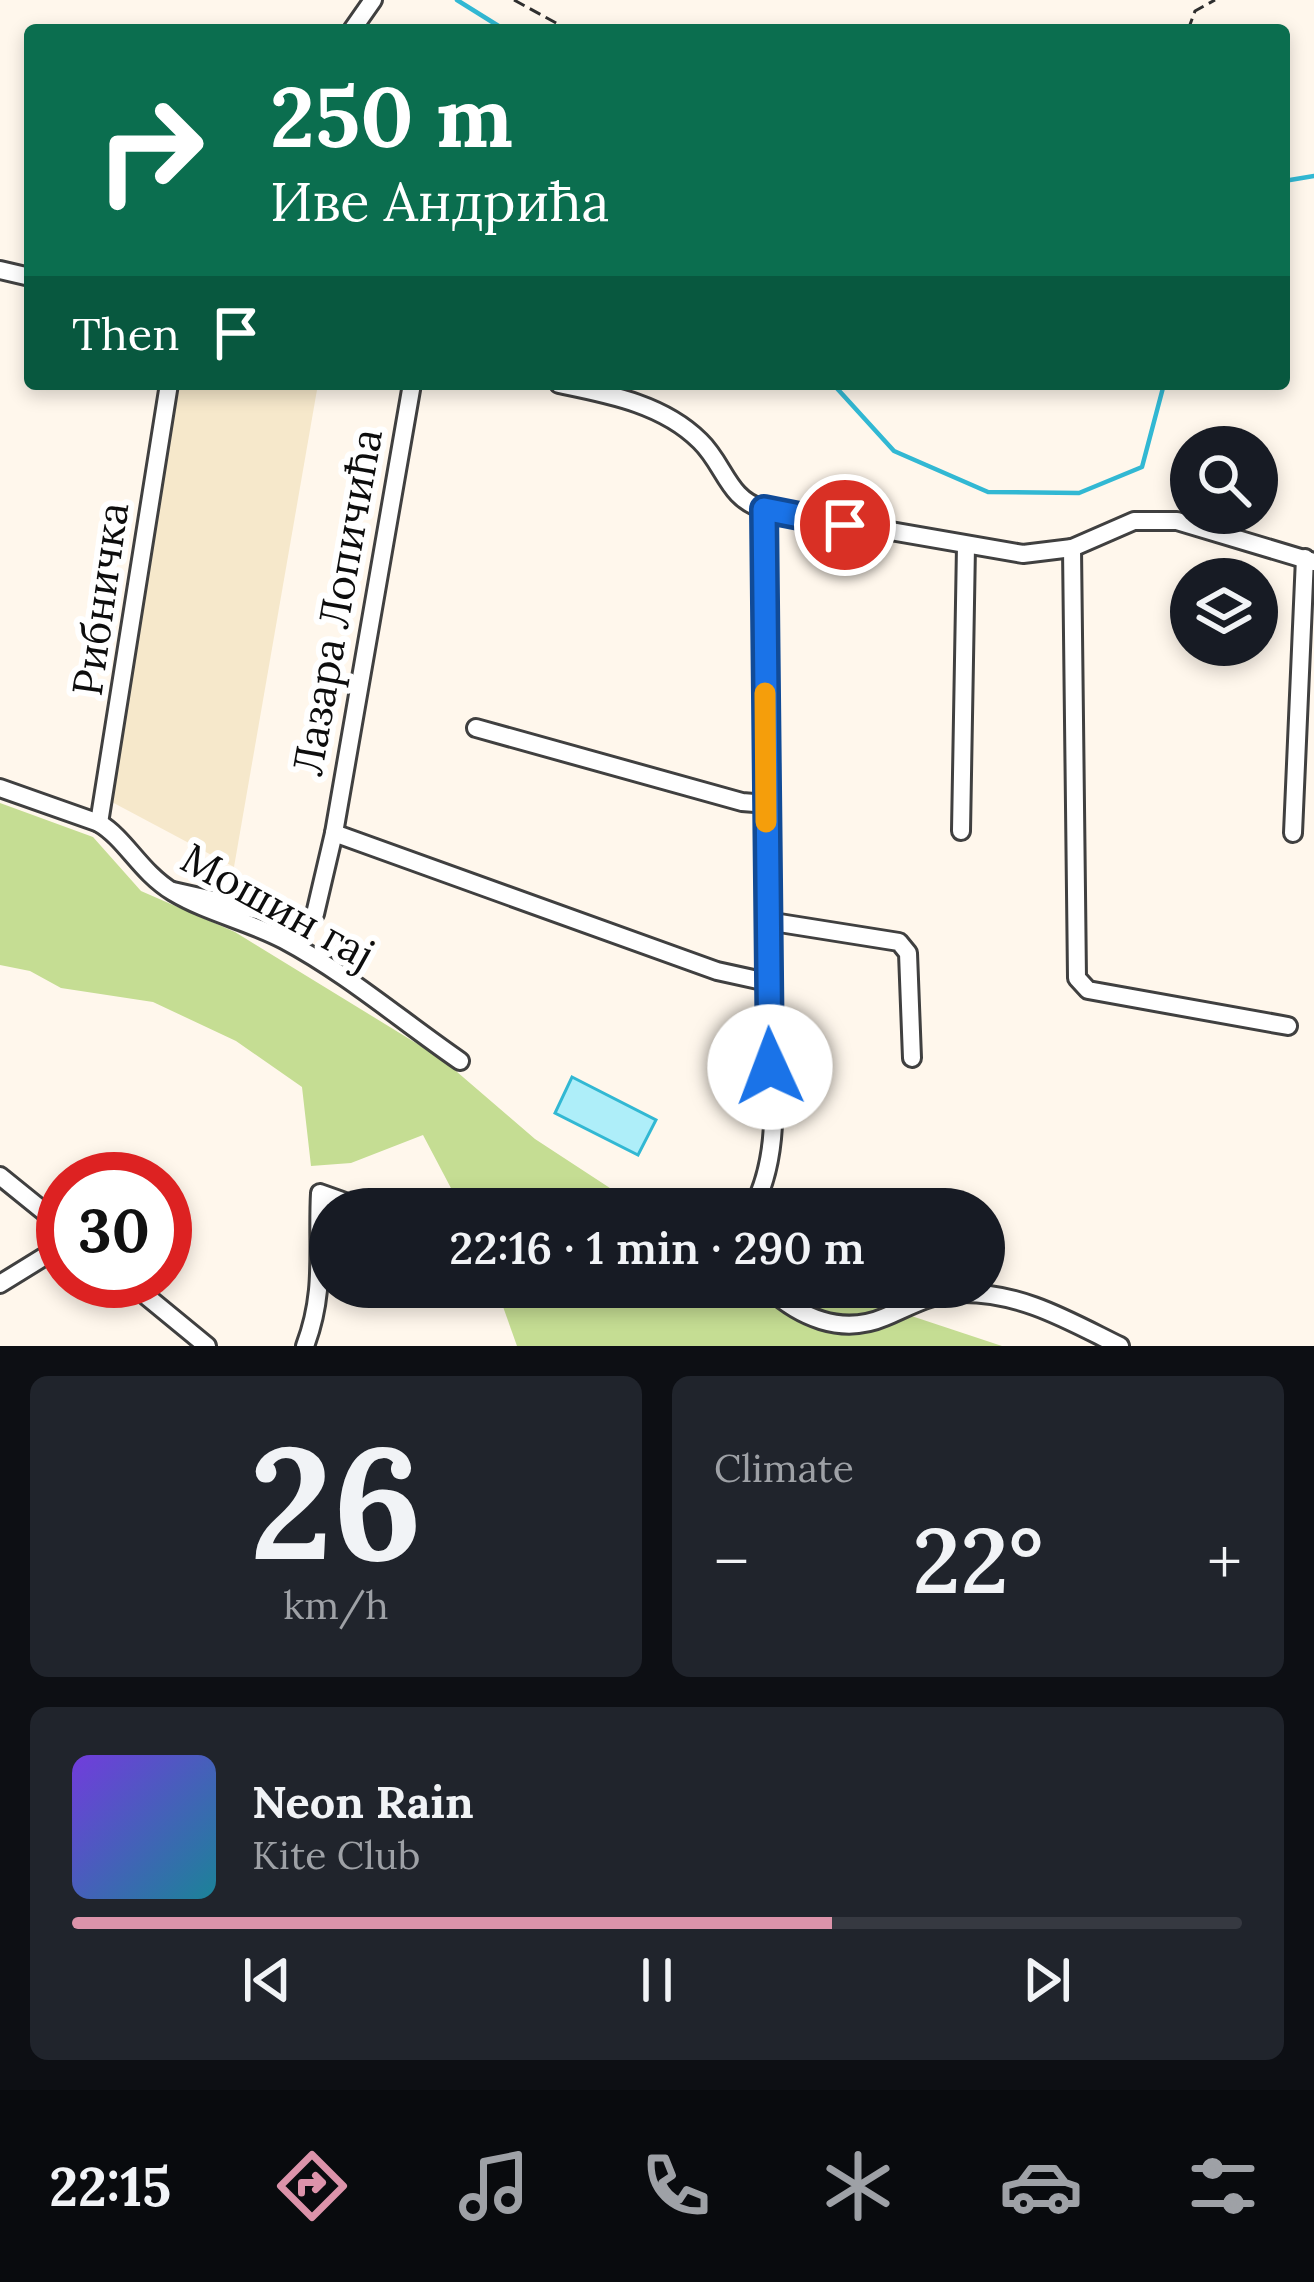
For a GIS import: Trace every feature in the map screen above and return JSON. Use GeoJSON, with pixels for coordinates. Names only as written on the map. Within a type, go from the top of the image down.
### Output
{"type":"FeatureCollection","features":[{"type":"Feature","properties":{"kind":"street","name":"Рибничка"},"geometry":{"type":"LineString","coordinates":[[99,823],[168,390]]}},
{"type":"Feature","properties":{"kind":"street","name":"Лазара Лопичића"},"geometry":{"type":"LineString","coordinates":[[172,891],[309,920],[315,914],[334,833],[411,390]]}},
{"type":"Feature","properties":{"kind":"street"},"geometry":{"type":"LineString","coordinates":[[584,390],[641,404],[674,421],[713,456],[736,494],[764,509],[1023,554],[1072,548],[1135,521],[1177,521],[1309,560],[1293,833]]}},
{"type":"Feature","properties":{"kind":"street"},"geometry":{"type":"LineString","coordinates":[[763,1188],[772,1110],[766,982],[764,509]]}},
{"type":"Feature","properties":{"kind":"street"},"geometry":{"type":"LineString","coordinates":[[961,831],[966,546]]}},
{"type":"Feature","properties":{"kind":"street"},"geometry":{"type":"LineString","coordinates":[[1072,548],[1077,978],[1088,990],[1288,1026]]}},
{"type":"Feature","properties":{"kind":"street"},"geometry":{"type":"LineString","coordinates":[[476,728],[742,802],[766,804]]}},
{"type":"Feature","properties":{"kind":"street","name":"Мошин гај"},"geometry":{"type":"LineString","coordinates":[[0,788],[111,830],[149,876],[212,912],[282,939],[460,1061]]}},
{"type":"Feature","properties":{"kind":"street","name":"Лазара Лопичића"},"geometry":{"type":"LineString","coordinates":[[334,833],[717,971],[766,982]]}},
{"type":"Feature","properties":{"kind":"street"},"geometry":{"type":"LineString","coordinates":[[767,921],[899,942],[908,953],[912,1058]]}},
{"type":"Feature","properties":{"kind":"street"},"geometry":{"type":"LineString","coordinates":[[0,1176],[36,1205]]}},
{"type":"Feature","properties":{"kind":"street"},"geometry":{"type":"LineString","coordinates":[[0,1284],[36,1262]]}},
{"type":"Feature","properties":{"kind":"street"},"geometry":{"type":"LineString","coordinates":[[1005,1298],[1048,1309],[1120,1346]]}},
{"type":"Feature","properties":{"kind":"street"},"geometry":{"type":"LineString","coordinates":[[158,1308],[198,1344]]}},
{"type":"Feature","properties":{"kind":"street"},"geometry":{"type":"LineString","coordinates":[[305,1346],[315,1308]]}},
{"type":"Feature","properties":{"kind":"street"},"geometry":{"type":"LineString","coordinates":[[794,1308],[807,1318],[830,1323],[880,1320],[905,1308]]}},
{"type":"Feature","properties":{"kind":"path"},"geometry":{"type":"LineString","coordinates":[[514,0],[558,24]]}},
{"type":"Feature","properties":{"kind":"path"},"geometry":{"type":"LineString","coordinates":[[1190,24],[1195,11],[1215,0]]}},
{"type":"Feature","properties":{"kind":"shaded area"},"geometry":{"type":"Polygon","coordinates":[[[175,390],[317,390],[234,867],[110,801],[175,390]]]}},
{"type":"Feature","properties":{"kind":"green space"},"geometry":{"type":"Polygon","coordinates":[[[0,803],[93,837],[141,891],[235,932],[442,1059],[535,1139],[610,1188],[451,1188],[423,1135],[351,1163],[311,1166],[302,1087],[236,1041],[153,1002],[61,988],[30,971],[0,965],[0,803]]]}},
{"type":"Feature","properties":{"kind":"green space"},"geometry":{"type":"Polygon","coordinates":[[[503,1308],[887,1308],[1002,1346],[517,1346],[503,1308]]]}},
{"type":"Feature","properties":{"kind":"water"},"geometry":{"type":"Polygon","coordinates":[[[572,1077],[656,1120],[638,1155],[555,1113],[572,1077]]]}},
{"type":"Feature","properties":{"kind":"waterway"},"geometry":{"type":"LineString","coordinates":[[457,0],[495,24]]}},
{"type":"Feature","properties":{"kind":"waterway"},"geometry":{"type":"LineString","coordinates":[[1290,180],[1314,176]]}},
{"type":"Feature","properties":{"kind":"waterway"},"geometry":{"type":"LineString","coordinates":[[838,390],[894,451],[988,492],[1079,493],[1142,467],[1162,390]]}},
{"type":"Feature","properties":{"kind":"slow traffic"},"geometry":{"type":"LineString","coordinates":[[765,693],[766,822]]}},
{"type":"Feature","properties":{"kind":"route"},"geometry":{"type":"LineString","coordinates":[[770,1067],[764,509],[845,525]]}}]}
